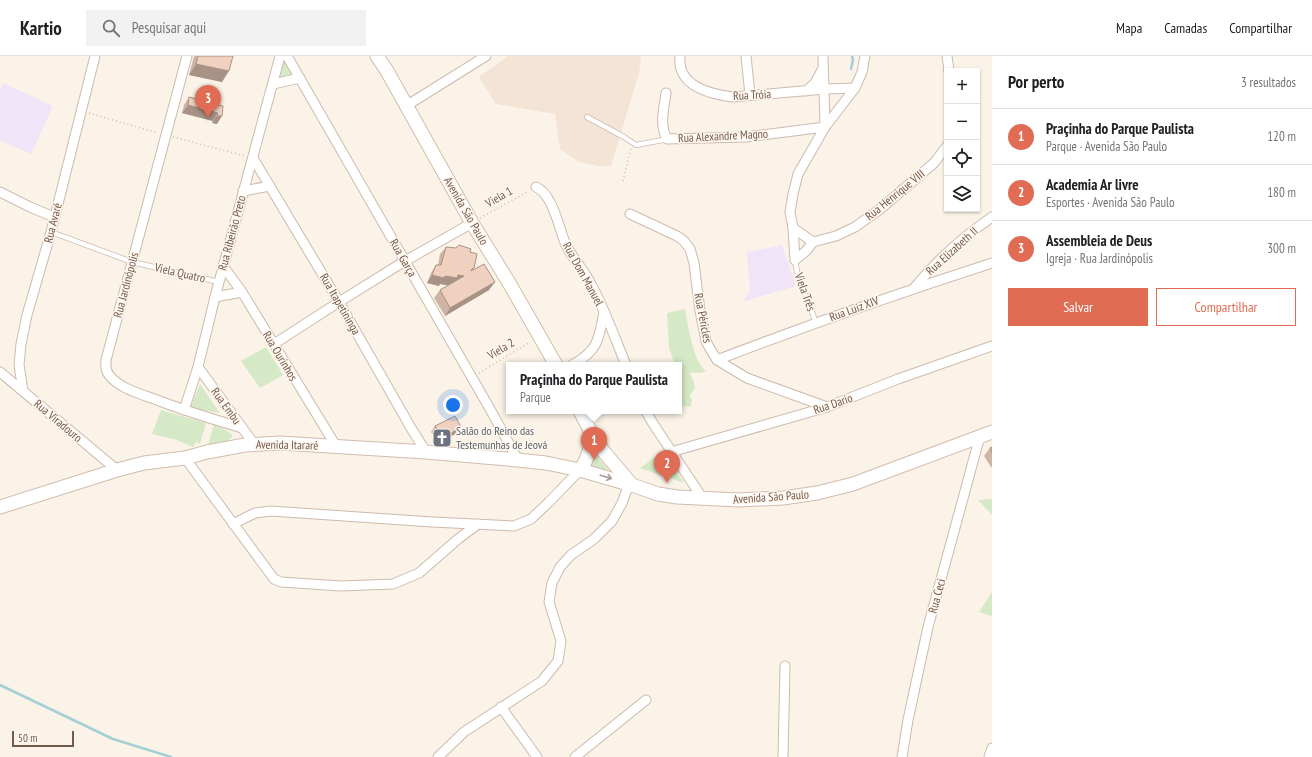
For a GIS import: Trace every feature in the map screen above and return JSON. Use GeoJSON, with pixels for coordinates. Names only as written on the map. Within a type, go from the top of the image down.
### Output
{"type":"FeatureCollection","features":[{"type":"Feature","properties":{"kind":"main road","name":"Avenida São Paulo"},"geometry":{"type":"LineString","coordinates":[[377,56],[387,71],[472,223],[508,281],[554,362]]}},
{"type":"Feature","properties":{"kind":"main road","name":"Avenida São Paulo"},"geometry":{"type":"LineString","coordinates":[[582,414],[594,438],[630,484],[658,494],[703,499],[739,500],[783,498],[817,493],[853,484],[986,434]]}},
{"type":"Feature","properties":{"kind":"main road"},"geometry":{"type":"LineString","coordinates":[[580,470],[585,462],[594,438]]}},
{"type":"Feature","properties":{"kind":"main road","name":"Avenida Itararé"},"geometry":{"type":"LineString","coordinates":[[0,507],[144,463],[184,458],[207,452],[254,444],[280,443],[426,452],[546,463],[580,470],[630,484]]}},
{"type":"Feature","properties":{"kind":"street","name":"Rua Avaré"},"geometry":{"type":"LineString","coordinates":[[23,391],[19,365],[21,344],[95,56]]}},
{"type":"Feature","properties":{"kind":"street","name":"Rua Jardinópolis"},"geometry":{"type":"LineString","coordinates":[[187,56],[106,360],[106,368],[108,373],[122,386],[184,410],[242,428]]}},
{"type":"Feature","properties":{"kind":"street","name":"Rua Ribeirão Preto"},"geometry":{"type":"LineString","coordinates":[[184,410],[198,367],[223,266],[280,56]]}},
{"type":"Feature","properties":{"kind":"street","name":"Rua Garça"},"geometry":{"type":"LineString","coordinates":[[287,56],[472,377],[518,460]]}},
{"type":"Feature","properties":{"kind":"street"},"geometry":{"type":"LineString","coordinates":[[406,106],[486,56]]}},
{"type":"Feature","properties":{"kind":"street","name":"Rua Tróia"},"geometry":{"type":"LineString","coordinates":[[680,56],[679,63],[682,74],[702,90],[714,94],[733,97],[825,89],[855,88]]}},
{"type":"Feature","properties":{"kind":"street"},"geometry":{"type":"LineString","coordinates":[[746,56],[750,95]]}},
{"type":"Feature","properties":{"kind":"street"},"geometry":{"type":"LineString","coordinates":[[823,56],[825,127]]}},
{"type":"Feature","properties":{"kind":"street"},"geometry":{"type":"LineString","coordinates":[[795,260],[793,228],[790,212],[792,194],[798,174],[825,127],[855,88],[862,72],[865,56]]}},
{"type":"Feature","properties":{"kind":"street"},"geometry":{"type":"LineString","coordinates":[[947,56],[949,68]]}},
{"type":"Feature","properties":{"kind":"street"},"geometry":{"type":"LineString","coordinates":[[804,92],[815,83],[823,66]]}},
{"type":"Feature","properties":{"kind":"street"},"geometry":{"type":"LineString","coordinates":[[273,84],[300,78]]}},
{"type":"Feature","properties":{"kind":"street","name":"Rua Alexandre Magno"},"geometry":{"type":"LineString","coordinates":[[666,93],[662,125],[663,132],[667,139],[746,137],[825,127]]}},
{"type":"Feature","properties":{"kind":"street","name":"Rua Henrique VIII"},"geometry":{"type":"LineString","coordinates":[[813,242],[836,236],[855,227],[879,210],[934,163],[944,150]]}},
{"type":"Feature","properties":{"kind":"street","name":"Rua Itapetininga"},"geometry":{"type":"LineString","coordinates":[[253,158],[426,452]]}},
{"type":"Feature","properties":{"kind":"street"},"geometry":{"type":"LineString","coordinates":[[244,192],[270,186]]}},
{"type":"Feature","properties":{"kind":"street","name":"Rua Dom Manuel"},"geometry":{"type":"LineString","coordinates":[[536,187],[542,190],[550,203],[566,245],[591,283],[625,362]]}},
{"type":"Feature","properties":{"kind":"street"},"geometry":{"type":"LineString","coordinates":[[0,192],[30,207],[54,216]]}},
{"type":"Feature","properties":{"kind":"street","name":"Rua Péricles"},"geometry":{"type":"LineString","coordinates":[[630,214],[684,240],[690,250],[694,263],[700,311],[706,341],[708,347],[717,360],[748,378],[827,407]]}},
{"type":"Feature","properties":{"kind":"street","name":"Rua Elizabeth II"},"geometry":{"type":"LineString","coordinates":[[914,288],[932,267],[954,246],[992,217]]}},
{"type":"Feature","properties":{"kind":"street"},"geometry":{"type":"LineString","coordinates":[[274,344],[405,261],[472,223]]}},
{"type":"Feature","properties":{"kind":"street"},"geometry":{"type":"LineString","coordinates":[[793,228],[813,242],[806,251],[795,260]]}},
{"type":"Feature","properties":{"kind":"street","name":"Rua Luiz XIV"},"geometry":{"type":"LineString","coordinates":[[717,360],[914,288],[992,263]]}},
{"type":"Feature","properties":{"kind":"street","name":"Rua Ourinhos"},"geometry":{"type":"LineString","coordinates":[[223,266],[242,292],[336,446]]}},
{"type":"Feature","properties":{"kind":"street"},"geometry":{"type":"LineString","coordinates":[[215,297],[242,292]]}},
{"type":"Feature","properties":{"kind":"street"},"geometry":{"type":"LineString","coordinates":[[577,362],[592,350],[599,338],[604,312]]}},
{"type":"Feature","properties":{"kind":"street","name":"Rua Dario"},"geometry":{"type":"LineString","coordinates":[[671,452],[827,407],[898,379],[992,346]]}},
{"type":"Feature","properties":{"kind":"street","name":"Rua Embu"},"geometry":{"type":"LineString","coordinates":[[198,367],[254,444]]}},
{"type":"Feature","properties":{"kind":"street","name":"Rua Viradouro"},"geometry":{"type":"LineString","coordinates":[[0,372],[117,470]]}},
{"type":"Feature","properties":{"kind":"street"},"geometry":{"type":"LineString","coordinates":[[648,414],[671,452],[703,499]]}},
{"type":"Feature","properties":{"kind":"street","name":"Rua Ceci"},"geometry":{"type":"LineString","coordinates":[[902,757],[908,720],[928,627],[986,434]]}},
{"type":"Feature","properties":{"kind":"street"},"geometry":{"type":"LineString","coordinates":[[184,458],[274,579],[281,582],[341,586],[393,584],[419,573],[458,539],[478,524]]}},
{"type":"Feature","properties":{"kind":"street"},"geometry":{"type":"LineString","coordinates":[[233,524],[255,513],[271,511],[514,526],[531,519],[580,470]]}},
{"type":"Feature","properties":{"kind":"street"},"geometry":{"type":"LineString","coordinates":[[438,757],[464,732],[542,681],[558,661],[561,641],[549,602],[552,583],[560,567],[570,554],[594,539],[612,521],[630,484]]}},
{"type":"Feature","properties":{"kind":"street"},"geometry":{"type":"LineString","coordinates":[[784,757],[786,666]]}},
{"type":"Feature","properties":{"kind":"street"},"geometry":{"type":"LineString","coordinates":[[575,757],[646,700]]}},
{"type":"Feature","properties":{"kind":"street"},"geometry":{"type":"LineString","coordinates":[[501,707],[537,757]]}},
{"type":"Feature","properties":{"kind":"street"},"geometry":{"type":"LineString","coordinates":[[989,757],[992,748]]}},
{"type":"Feature","properties":{"kind":"lane"},"geometry":{"type":"LineString","coordinates":[[587,117],[624,137],[632,144],[644,144],[668,139]]}},
{"type":"Feature","properties":{"kind":"lane","name":"Viela Quatro"},"geometry":{"type":"LineString","coordinates":[[51,232],[132,262],[219,282]]}},
{"type":"Feature","properties":{"kind":"lane","name":"Viela Três"},"geometry":{"type":"LineString","coordinates":[[795,260],[797,272],[816,323]]}},
{"type":"Feature","properties":{"kind":"path"},"geometry":{"type":"LineString","coordinates":[[623,181],[632,144]]}},
{"type":"Feature","properties":{"kind":"path","name":"Viela 1"},"geometry":{"type":"LineString","coordinates":[[472,223],[536,187]]}},
{"type":"Feature","properties":{"kind":"path","name":"Viela 2"},"geometry":{"type":"LineString","coordinates":[[472,377],[540,337]]}},
{"type":"Feature","properties":{"kind":"shaded area"},"geometry":{"type":"Polygon","coordinates":[[[508,56],[641,56],[639,73],[611,166],[599,166],[579,162],[560,149],[555,114],[496,104],[479,77],[508,56]]]}},
{"type":"Feature","properties":{"kind":"shaded area"},"geometry":{"type":"Polygon","coordinates":[[[3,83],[53,106],[31,154],[0,140],[0,92],[3,83]]]}},
{"type":"Feature","properties":{"kind":"shaded area"},"geometry":{"type":"Polygon","coordinates":[[[782,245],[796,286],[742,302],[750,291],[747,252],[782,245]]]}},
{"type":"Feature","properties":{"kind":"green space"},"geometry":{"type":"Polygon","coordinates":[[[283,56],[298,77],[274,82],[283,56]]]}},
{"type":"Feature","properties":{"kind":"green space"},"geometry":{"type":"Polygon","coordinates":[[[685,309],[694,351],[701,366],[706,371],[700,373],[690,373],[695,388],[690,395],[692,400],[691,406],[682,406],[682,362],[674,362],[669,348],[667,313],[685,309]]]}},
{"type":"Feature","properties":{"kind":"green space"},"geometry":{"type":"Polygon","coordinates":[[[266,347],[283,375],[260,388],[241,361],[266,347]]]}},
{"type":"Feature","properties":{"kind":"green space"},"geometry":{"type":"Polygon","coordinates":[[[200,384],[220,413],[190,408],[200,384]]]}},
{"type":"Feature","properties":{"kind":"green space"},"geometry":{"type":"Polygon","coordinates":[[[161,410],[206,423],[200,444],[196,442],[193,447],[174,439],[152,434],[161,410]]]}},
{"type":"Feature","properties":{"kind":"green space"},"geometry":{"type":"Polygon","coordinates":[[[214,425],[232,434],[232,437],[226,442],[208,445],[214,425]]]}},
{"type":"Feature","properties":{"kind":"green space"},"geometry":{"type":"Polygon","coordinates":[[[592,450],[610,472],[587,469],[592,450]]]}},
{"type":"Feature","properties":{"kind":"green space"},"geometry":{"type":"Polygon","coordinates":[[[663,451],[684,483],[640,468],[663,451]]]}},
{"type":"Feature","properties":{"kind":"green space"},"geometry":{"type":"Polygon","coordinates":[[[992,499],[992,515],[978,500],[992,499]]]}},
{"type":"Feature","properties":{"kind":"green space"},"geometry":{"type":"Polygon","coordinates":[[[992,592],[992,616],[979,612],[992,592]]]}},
{"type":"Feature","properties":{"kind":"building"},"geometry":{"type":"Polygon","coordinates":[[[198,56],[233,56],[229,71],[196,64],[198,56]]]}},
{"type":"Feature","properties":{"kind":"building"},"geometry":{"type":"Polygon","coordinates":[[[189,97],[223,106],[222,116],[217,116],[218,113],[188,105],[189,97]]]}},
{"type":"Feature","properties":{"kind":"building"},"geometry":{"type":"Polygon","coordinates":[[[459,245],[471,249],[470,252],[477,254],[474,268],[471,271],[484,264],[495,282],[450,308],[440,290],[464,276],[458,275],[457,278],[445,276],[444,278],[432,275],[436,265],[441,265],[446,247],[456,248],[459,245]]]}},
{"type":"Feature","properties":{"kind":"building"},"geometry":{"type":"Polygon","coordinates":[[[455,416],[461,427],[442,439],[435,426],[455,416]]]}},
{"type":"Feature","properties":{"kind":"waterway"},"geometry":{"type":"LineString","coordinates":[[851,69],[853,60],[852,56]]}},
{"type":"Feature","properties":{"kind":"waterway"},"geometry":{"type":"LineString","coordinates":[[0,685],[113,739],[171,757]]}},
{"type":"Feature","properties":{"kind":"place","name":"Assembleia de Deus"},"geometry":{"type":"Point","coordinates":[208,118]}},
{"type":"Feature","properties":{"kind":"place","name":"Salão do Reino das Testemunhas de Jeová"},"geometry":{"type":"Point","coordinates":[442,438]}},
{"type":"Feature","properties":{"kind":"place","name":"Praçinha do Parque Paulista"},"geometry":{"type":"Point","coordinates":[594,460]}},
{"type":"Feature","properties":{"kind":"place","name":"Academia Ar livre"},"geometry":{"type":"Point","coordinates":[667,483]}}]}
